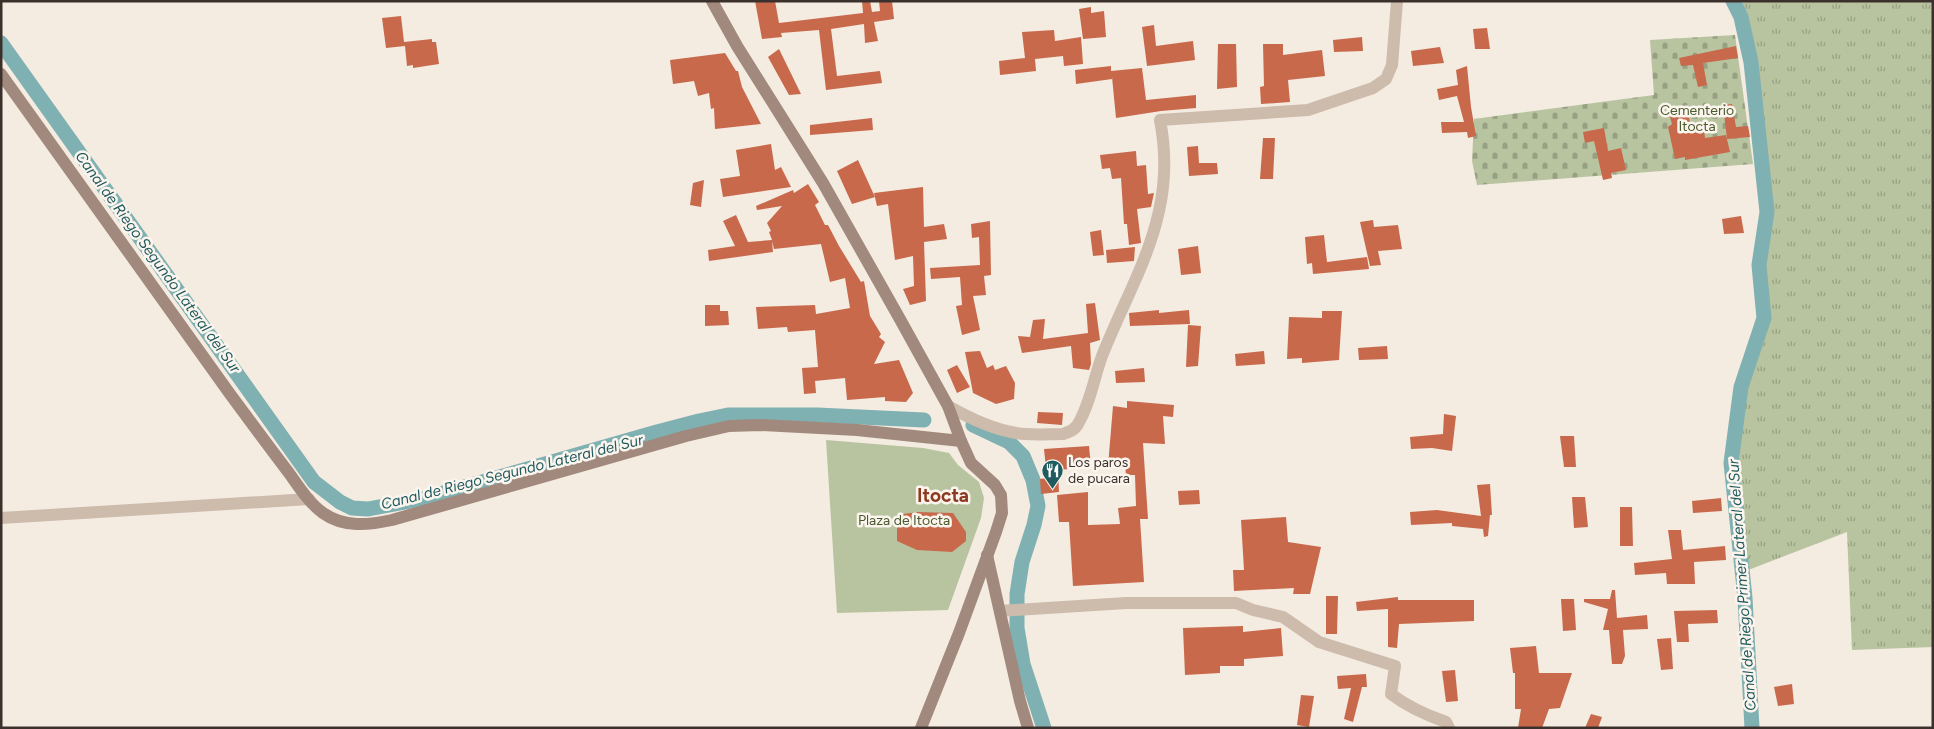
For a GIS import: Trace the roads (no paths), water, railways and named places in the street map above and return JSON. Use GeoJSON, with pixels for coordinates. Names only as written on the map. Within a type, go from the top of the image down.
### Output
{"type":"FeatureCollection","features":[{"type":"Feature","properties":{"kind":"street"},"geometry":{"type":"LineString","coordinates":[[712,1],[737,46],[823,183],[948,406],[960,441],[971,463],[995,485],[1001,495],[1002,513],[959,633],[921,728]]}},
{"type":"Feature","properties":{"kind":"street"},"geometry":{"type":"LineString","coordinates":[[948,406],[968,417],[1001,430],[1018,434],[1063,434],[1070,432],[1077,426],[1102,355],[1137,279],[1159,211],[1165,167],[1165,147],[1160,120],[1308,110],[1373,88],[1386,79],[1392,65],[1397,1]]}},
{"type":"Feature","properties":{"kind":"street"},"geometry":{"type":"LineString","coordinates":[[1,74],[122,245],[309,499],[322,513],[334,520],[346,524],[374,524],[686,436],[729,426],[761,425],[856,430],[960,441]]}},
{"type":"Feature","properties":{"kind":"street"},"geometry":{"type":"LineString","coordinates":[[1,518],[309,499]]}},
{"type":"Feature","properties":{"kind":"street"},"geometry":{"type":"LineString","coordinates":[[986,554],[1004,611],[1020,701],[1028,728]]}},
{"type":"Feature","properties":{"kind":"street"},"geometry":{"type":"LineString","coordinates":[[1004,611],[1126,603],[1236,603],[1283,618],[1318,642],[1396,666],[1391,694],[1405,705],[1446,722],[1449,728]]}},
{"type":"Feature","properties":{"kind":"waterway","name":"Canal de Riego Primer Lateral del Sur"},"geometry":{"type":"LineString","coordinates":[[1733,1],[1741,17],[1751,62],[1767,212],[1759,265],[1764,318],[1741,387],[1731,463],[1745,598],[1752,728]]}},
{"type":"Feature","properties":{"kind":"waterway","name":"Canal de Riego Segundo Lateral del Sur"},"geometry":{"type":"LineString","coordinates":[[1,43],[314,482],[340,502],[352,508],[368,509],[426,498],[657,432],[728,415],[817,415],[924,420]]}},
{"type":"Feature","properties":{"kind":"waterway","name":"Canal de Riego Segundo Lateral del Sur"},"geometry":{"type":"LineString","coordinates":[[973,425],[1009,442],[1023,456],[1033,480],[1038,506],[1022,562],[1017,594],[1017,628],[1023,664],[1044,728]]}},
{"type":"Feature","properties":{"kind":"place","name":"Los paros de pucara"},"geometry":{"type":"Point","coordinates":[1052,489]}},
{"type":"Feature","properties":{"kind":"district","name":"Itocta"},"geometry":{"type":"Point","coordinates":[943,495]}},
{"type":"Feature","properties":{"kind":"park label","name":"Cementerio Itocta"},"geometry":{"type":"Point","coordinates":[1697,118]}},
{"type":"Feature","properties":{"kind":"park label","name":"Plaza de Itocta"},"geometry":{"type":"Point","coordinates":[904,520]}}]}
